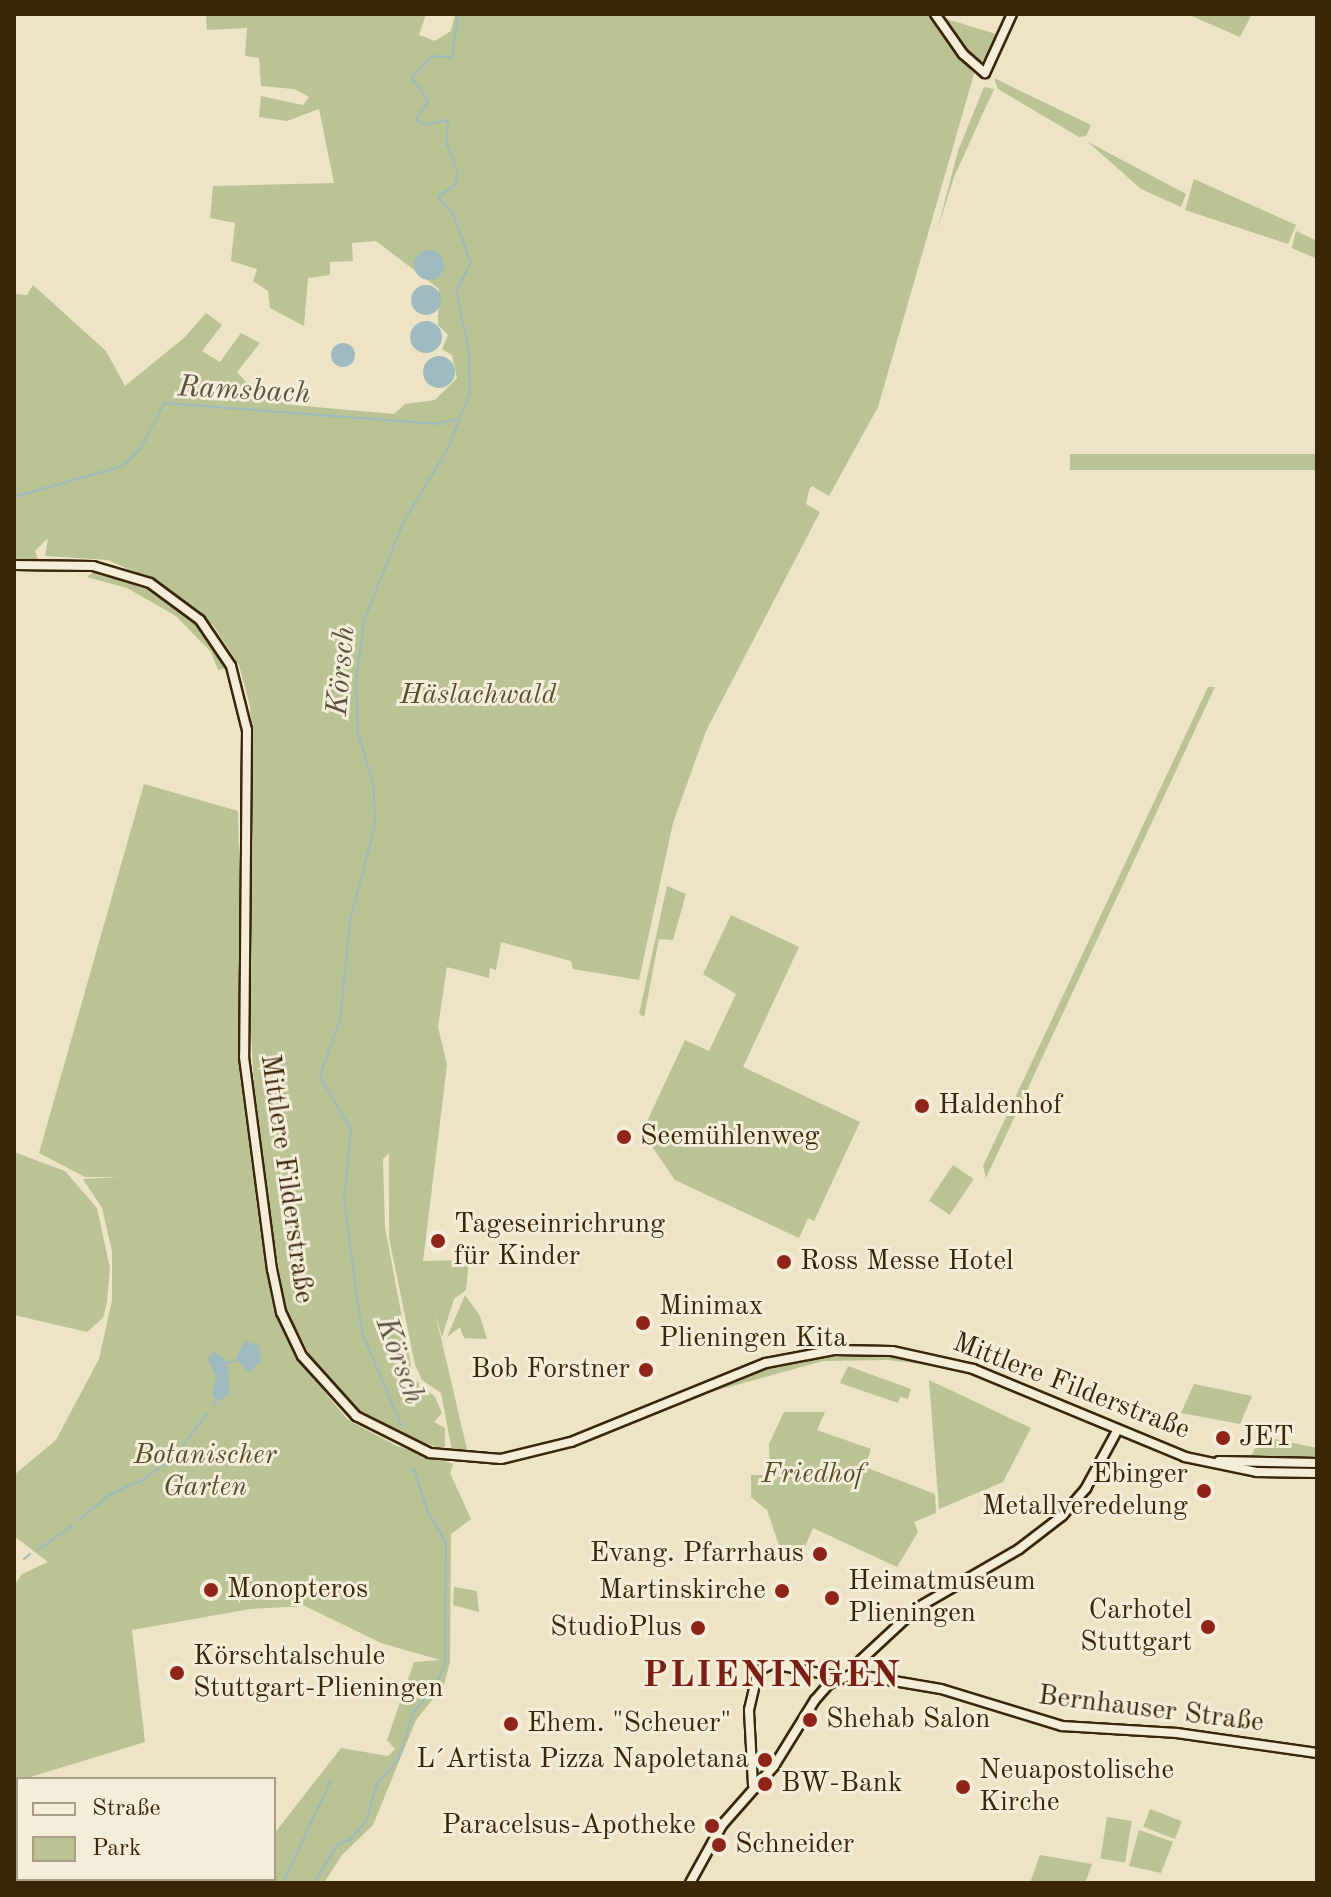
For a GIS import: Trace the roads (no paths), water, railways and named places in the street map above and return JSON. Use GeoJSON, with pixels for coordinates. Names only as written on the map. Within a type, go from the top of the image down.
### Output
{"type":"FeatureCollection","features":[{"type":"Feature","properties":{"kind":"main road"},"geometry":{"type":"LineString","coordinates":[[935,14],[963,54],[985,73],[1012,14]]}},
{"type":"Feature","properties":{"kind":"main road","name":"Mittlere Filderstraße"},"geometry":{"type":"LineString","coordinates":[[14,565],[93,566],[150,583],[200,620],[231,666],[247,730],[244,1057],[272,1269],[281,1312],[302,1356],[324,1387],[356,1416],[430,1453],[511,1458],[571,1442],[766,1363],[859,1349],[951,1361],[1117,1431],[1206,1461],[1266,1473],[1317,1473]]}},
{"type":"Feature","properties":{"kind":"main road"},"geometry":{"type":"LineString","coordinates":[[853,1674],[861,1660],[917,1608],[1019,1549],[1062,1516],[1086,1488],[1117,1431]]}},
{"type":"Feature","properties":{"kind":"main road","name":"Mittlere Filderstraße"},"geometry":{"type":"LineString","coordinates":[[1206,1461],[1317,1463]]}},
{"type":"Feature","properties":{"kind":"main road"},"geometry":{"type":"LineString","coordinates":[[690,1883],[722,1825],[768,1772],[828,1680],[763,1667],[751,1686],[756,1769],[753,1786]]}},
{"type":"Feature","properties":{"kind":"main road","name":"Bernhauser Straße"},"geometry":{"type":"LineString","coordinates":[[828,1680],[853,1674],[941,1689],[1062,1726],[1177,1733],[1317,1753]]}},
{"type":"Feature","properties":{"kind":"main road"},"geometry":{"type":"LineString","coordinates":[[756,1769],[768,1772]]}},
{"type":"Feature","properties":{"kind":"water"},"geometry":{"type":"Polygon","coordinates":[[[429,250],[440,254],[444,265],[440,276],[429,280],[418,276],[414,265],[418,254],[429,250]]]}},
{"type":"Feature","properties":{"kind":"water"},"geometry":{"type":"Polygon","coordinates":[[[426,285],[437,289],[441,300],[437,311],[426,315],[415,311],[411,300],[415,289],[426,285]]]}},
{"type":"Feature","properties":{"kind":"water"},"geometry":{"type":"Polygon","coordinates":[[[426,321],[437,326],[442,337],[437,348],[426,353],[415,348],[410,337],[415,326],[426,321]]]}},
{"type":"Feature","properties":{"kind":"water"},"geometry":{"type":"Polygon","coordinates":[[[343,343],[352,346],[355,355],[352,364],[343,367],[334,364],[331,355],[334,346],[343,343]]]}},
{"type":"Feature","properties":{"kind":"water"},"geometry":{"type":"Polygon","coordinates":[[[439,356],[450,361],[455,372],[450,383],[439,388],[428,383],[423,372],[428,361],[439,356]]]}},
{"type":"Feature","properties":{"kind":"water"},"geometry":{"type":"Polygon","coordinates":[[[244,1341],[259,1345],[261,1361],[249,1373],[237,1360],[227,1365],[230,1394],[219,1401],[212,1396],[216,1377],[208,1359],[214,1351],[228,1362],[236,1359],[244,1341]]]}},
{"type":"Feature","properties":{"kind":"waterway","name":"Körsch"},"geometry":{"type":"LineString","coordinates":[[401,1425],[362,1333],[344,1199],[351,1130],[320,1076],[340,1020],[350,921],[375,825],[374,787],[358,733],[356,682],[364,621],[403,523],[448,448],[470,393],[469,351],[456,290],[471,263],[453,214],[438,197],[455,185],[458,173],[447,145],[448,120],[424,125],[416,119],[428,101],[412,77],[433,56],[452,58],[458,14]]}},
{"type":"Feature","properties":{"kind":"waterway","name":"Ramsbach"},"geometry":{"type":"LineString","coordinates":[[14,497],[123,466],[141,448],[164,403],[435,424],[458,419]]}},
{"type":"Feature","properties":{"kind":"waterway"},"geometry":{"type":"LineString","coordinates":[[213,1406],[216,1400]]}},
{"type":"Feature","properties":{"kind":"waterway"},"geometry":{"type":"LineString","coordinates":[[79,1520],[109,1495],[143,1480],[174,1457],[207,1414]]}},
{"type":"Feature","properties":{"kind":"waterway","name":"Körsch"},"geometry":{"type":"LineString","coordinates":[[314,1883],[338,1844],[351,1839],[367,1819],[377,1784],[398,1760],[414,1711],[434,1689],[445,1664],[446,1543],[427,1510],[414,1469]]}},
{"type":"Feature","properties":{"kind":"waterway"},"geometry":{"type":"LineString","coordinates":[[38,1550],[73,1525]]}},
{"type":"Feature","properties":{"kind":"waterway"},"geometry":{"type":"LineString","coordinates":[[24,1559],[30,1554]]}},
{"type":"Feature","properties":{"kind":"waterway"},"geometry":{"type":"LineString","coordinates":[[283,1883],[331,1780]]}},
{"type":"Feature","properties":{"kind":"place","name":"Haldenhof"},"geometry":{"type":"Point","coordinates":[922,1106]}},
{"type":"Feature","properties":{"kind":"place","name":"Seemühlenweg"},"geometry":{"type":"Point","coordinates":[624,1137]}},
{"type":"Feature","properties":{"kind":"place","name":"Tageseinrichrung für Kinder"},"geometry":{"type":"Point","coordinates":[438,1241]}},
{"type":"Feature","properties":{"kind":"place","name":"Ross Messe Hotel"},"geometry":{"type":"Point","coordinates":[784,1262]}},
{"type":"Feature","properties":{"kind":"place","name":"Minimax Plieningen Kita"},"geometry":{"type":"Point","coordinates":[643,1323]}},
{"type":"Feature","properties":{"kind":"place","name":"Bob Forstner"},"geometry":{"type":"Point","coordinates":[646,1370]}},
{"type":"Feature","properties":{"kind":"place","name":"JET"},"geometry":{"type":"Point","coordinates":[1223,1438]}},
{"type":"Feature","properties":{"kind":"place","name":"Ebinger Metallveredelung"},"geometry":{"type":"Point","coordinates":[1204,1491]}},
{"type":"Feature","properties":{"kind":"place","name":"Evang. Pfarrhaus"},"geometry":{"type":"Point","coordinates":[820,1554]}},
{"type":"Feature","properties":{"kind":"place","name":"Monopteros"},"geometry":{"type":"Point","coordinates":[211,1590]}},
{"type":"Feature","properties":{"kind":"place","name":"Martinskirche"},"geometry":{"type":"Point","coordinates":[782,1591]}},
{"type":"Feature","properties":{"kind":"place","name":"Heimatmuseum Plieningen"},"geometry":{"type":"Point","coordinates":[832,1598]}},
{"type":"Feature","properties":{"kind":"place","name":"Carhotel Stuttgart"},"geometry":{"type":"Point","coordinates":[1208,1627]}},
{"type":"Feature","properties":{"kind":"place","name":"StudioPlus"},"geometry":{"type":"Point","coordinates":[698,1628]}},
{"type":"Feature","properties":{"kind":"place","name":"Körschtalschule Stuttgart-Plieningen"},"geometry":{"type":"Point","coordinates":[177,1673]}},
{"type":"Feature","properties":{"kind":"place","name":"Shehab Salon"},"geometry":{"type":"Point","coordinates":[810,1720]}},
{"type":"Feature","properties":{"kind":"place","name":"Ehem. \"Scheuer\""},"geometry":{"type":"Point","coordinates":[511,1724]}},
{"type":"Feature","properties":{"kind":"place","name":"L´Artista Pizza Napoletana"},"geometry":{"type":"Point","coordinates":[765,1760]}},
{"type":"Feature","properties":{"kind":"place","name":"BW-Bank"},"geometry":{"type":"Point","coordinates":[765,1784]}},
{"type":"Feature","properties":{"kind":"place","name":"Neuapostolische Kirche"},"geometry":{"type":"Point","coordinates":[963,1787]}},
{"type":"Feature","properties":{"kind":"place","name":"Paracelsus-Apotheke"},"geometry":{"type":"Point","coordinates":[712,1826]}},
{"type":"Feature","properties":{"kind":"place","name":"Schneider"},"geometry":{"type":"Point","coordinates":[719,1845]}},
{"type":"Feature","properties":{"kind":"district","name":"PLIENINGEN"},"geometry":{"type":"Point","coordinates":[772,1678]}},
{"type":"Feature","properties":{"kind":"park label","name":"Häslachwald"},"geometry":{"type":"Point","coordinates":[478,696]}},
{"type":"Feature","properties":{"kind":"park label","name":"Botanischer Garten"},"geometry":{"type":"Point","coordinates":[205,1472]}},
{"type":"Feature","properties":{"kind":"park label","name":"Friedhof"},"geometry":{"type":"Point","coordinates":[813,1475]}}]}
